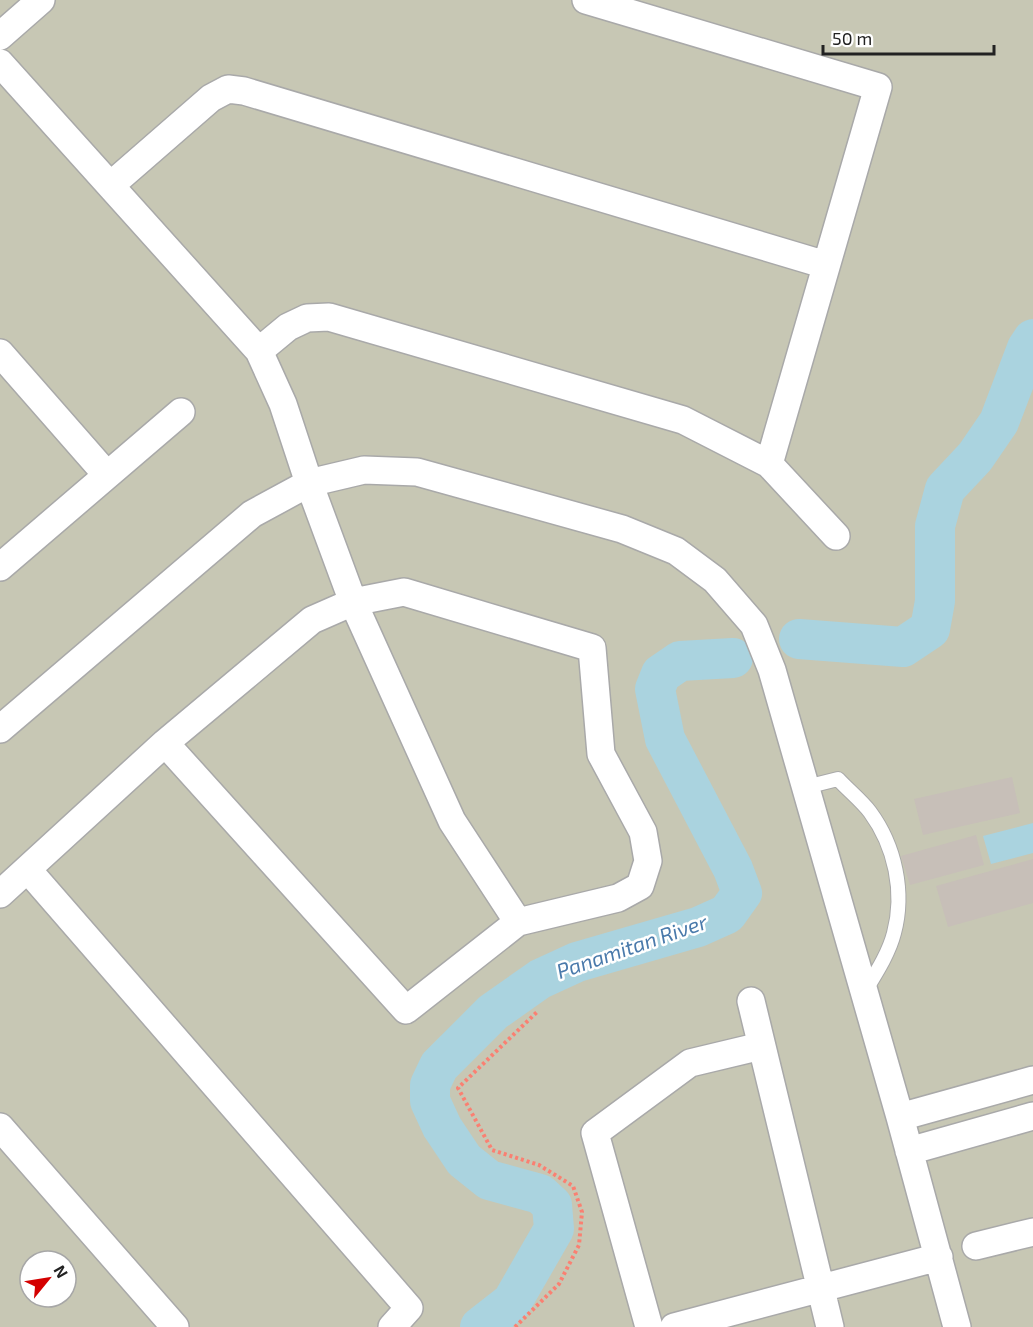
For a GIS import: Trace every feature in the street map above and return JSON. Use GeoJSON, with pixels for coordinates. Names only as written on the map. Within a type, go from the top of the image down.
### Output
{"type":"FeatureCollection","features":[{"type":"Feature","properties":{"kind":"street"},"geometry":{"type":"LineString","coordinates":[[0,36],[41,0]]}},
{"type":"Feature","properties":{"kind":"street"},"geometry":{"type":"LineString","coordinates":[[586,0],[878,87],[769,464]]}},
{"type":"Feature","properties":{"kind":"street"},"geometry":{"type":"LineString","coordinates":[[0,63],[259,351],[283,404],[309,483],[353,602],[452,821],[518,922]]}},
{"type":"Feature","properties":{"kind":"street"},"geometry":{"type":"LineString","coordinates":[[111,185],[211,98],[228,89],[244,91],[826,265]]}},
{"type":"Feature","properties":{"kind":"street"},"geometry":{"type":"LineString","coordinates":[[259,351],[288,327],[307,318],[329,317],[683,420],[769,464],[836,536]]}},
{"type":"Feature","properties":{"kind":"street"},"geometry":{"type":"LineString","coordinates":[[0,353],[107,476]]}},
{"type":"Feature","properties":{"kind":"street"},"geometry":{"type":"LineString","coordinates":[[0,567],[181,411]]}},
{"type":"Feature","properties":{"kind":"street"},"geometry":{"type":"LineString","coordinates":[[0,729],[252,514],[309,483],[364,470],[417,472],[622,529],[676,552],[716,580],[754,625],[772,670],[900,1117],[957,1327]]}},
{"type":"Feature","properties":{"kind":"street"},"geometry":{"type":"LineString","coordinates":[[0,894],[165,743],[312,620],[353,602],[404,592],[591,648],[601,754],[643,832],[648,861],[640,886],[618,898],[518,922],[406,1010],[165,743]]}},
{"type":"Feature","properties":{"kind":"street"},"geometry":{"type":"LineString","coordinates":[[28,870],[409,1308],[392,1327]]}},
{"type":"Feature","properties":{"kind":"street"},"geometry":{"type":"LineString","coordinates":[[751,1001],[830,1327]]}},
{"type":"Feature","properties":{"kind":"street"},"geometry":{"type":"LineString","coordinates":[[649,1327],[595,1133],[690,1063],[761,1046]]}},
{"type":"Feature","properties":{"kind":"street"},"geometry":{"type":"LineString","coordinates":[[900,1117],[1033,1080]]}},
{"type":"Feature","properties":{"kind":"street"},"geometry":{"type":"LineString","coordinates":[[909,1151],[1033,1116]]}},
{"type":"Feature","properties":{"kind":"street"},"geometry":{"type":"LineString","coordinates":[[0,1127],[175,1327]]}},
{"type":"Feature","properties":{"kind":"street"},"geometry":{"type":"LineString","coordinates":[[976,1246],[1033,1232]]}},
{"type":"Feature","properties":{"kind":"street"},"geometry":{"type":"LineString","coordinates":[[674,1327],[939,1257]]}},
{"type":"Feature","properties":{"kind":"lane"},"geometry":{"type":"LineString","coordinates":[[806,787],[838,779],[870,811],[891,850],[900,890],[894,934],[879,969],[864,992]]}},
{"type":"Feature","properties":{"kind":"path"},"geometry":{"type":"LineString","coordinates":[[515,1327],[559,1284],[579,1245],[582,1212],[573,1186],[539,1165],[492,1150],[458,1088],[537,1012]]}},
{"type":"Feature","properties":{"kind":"shaded area"},"geometry":{"type":"Polygon","coordinates":[[[0,0],[1033,0],[1033,1327],[0,1327],[0,0]]]}},
{"type":"Feature","properties":{"kind":"water"},"geometry":{"type":"Polygon","coordinates":[[[1033,823],[1033,853],[991,864],[983,836],[1033,823]]]}},
{"type":"Feature","properties":{"kind":"building"},"geometry":{"type":"Polygon","coordinates":[[[1012,777],[1020,813],[923,835],[914,799],[1012,777]]]}},
{"type":"Feature","properties":{"kind":"building"},"geometry":{"type":"Polygon","coordinates":[[[976,835],[984,865],[910,885],[901,856],[976,835]]]}},
{"type":"Feature","properties":{"kind":"building"},"geometry":{"type":"Polygon","coordinates":[[[1033,859],[1033,903],[948,927],[936,886],[1033,859]]]}},
{"type":"Feature","properties":{"kind":"waterway","name":"Panamitan River"},"geometry":{"type":"LineString","coordinates":[[799,639],[903,647],[930,629],[935,601],[935,526],[945,489],[975,457],[999,422],[1027,348],[1033,339]]}},
{"type":"Feature","properties":{"kind":"waterway","name":"Panamitan River"},"geometry":{"type":"LineString","coordinates":[[480,1327],[512,1302],[554,1229],[552,1205],[540,1194],[489,1180],[464,1160],[442,1127],[430,1101],[430,1085],[439,1066],[493,1012],[540,979],[577,962],[698,927],[727,914],[742,893],[733,869],[665,739],[655,689],[661,674],[680,661],[733,658]]}}]}
